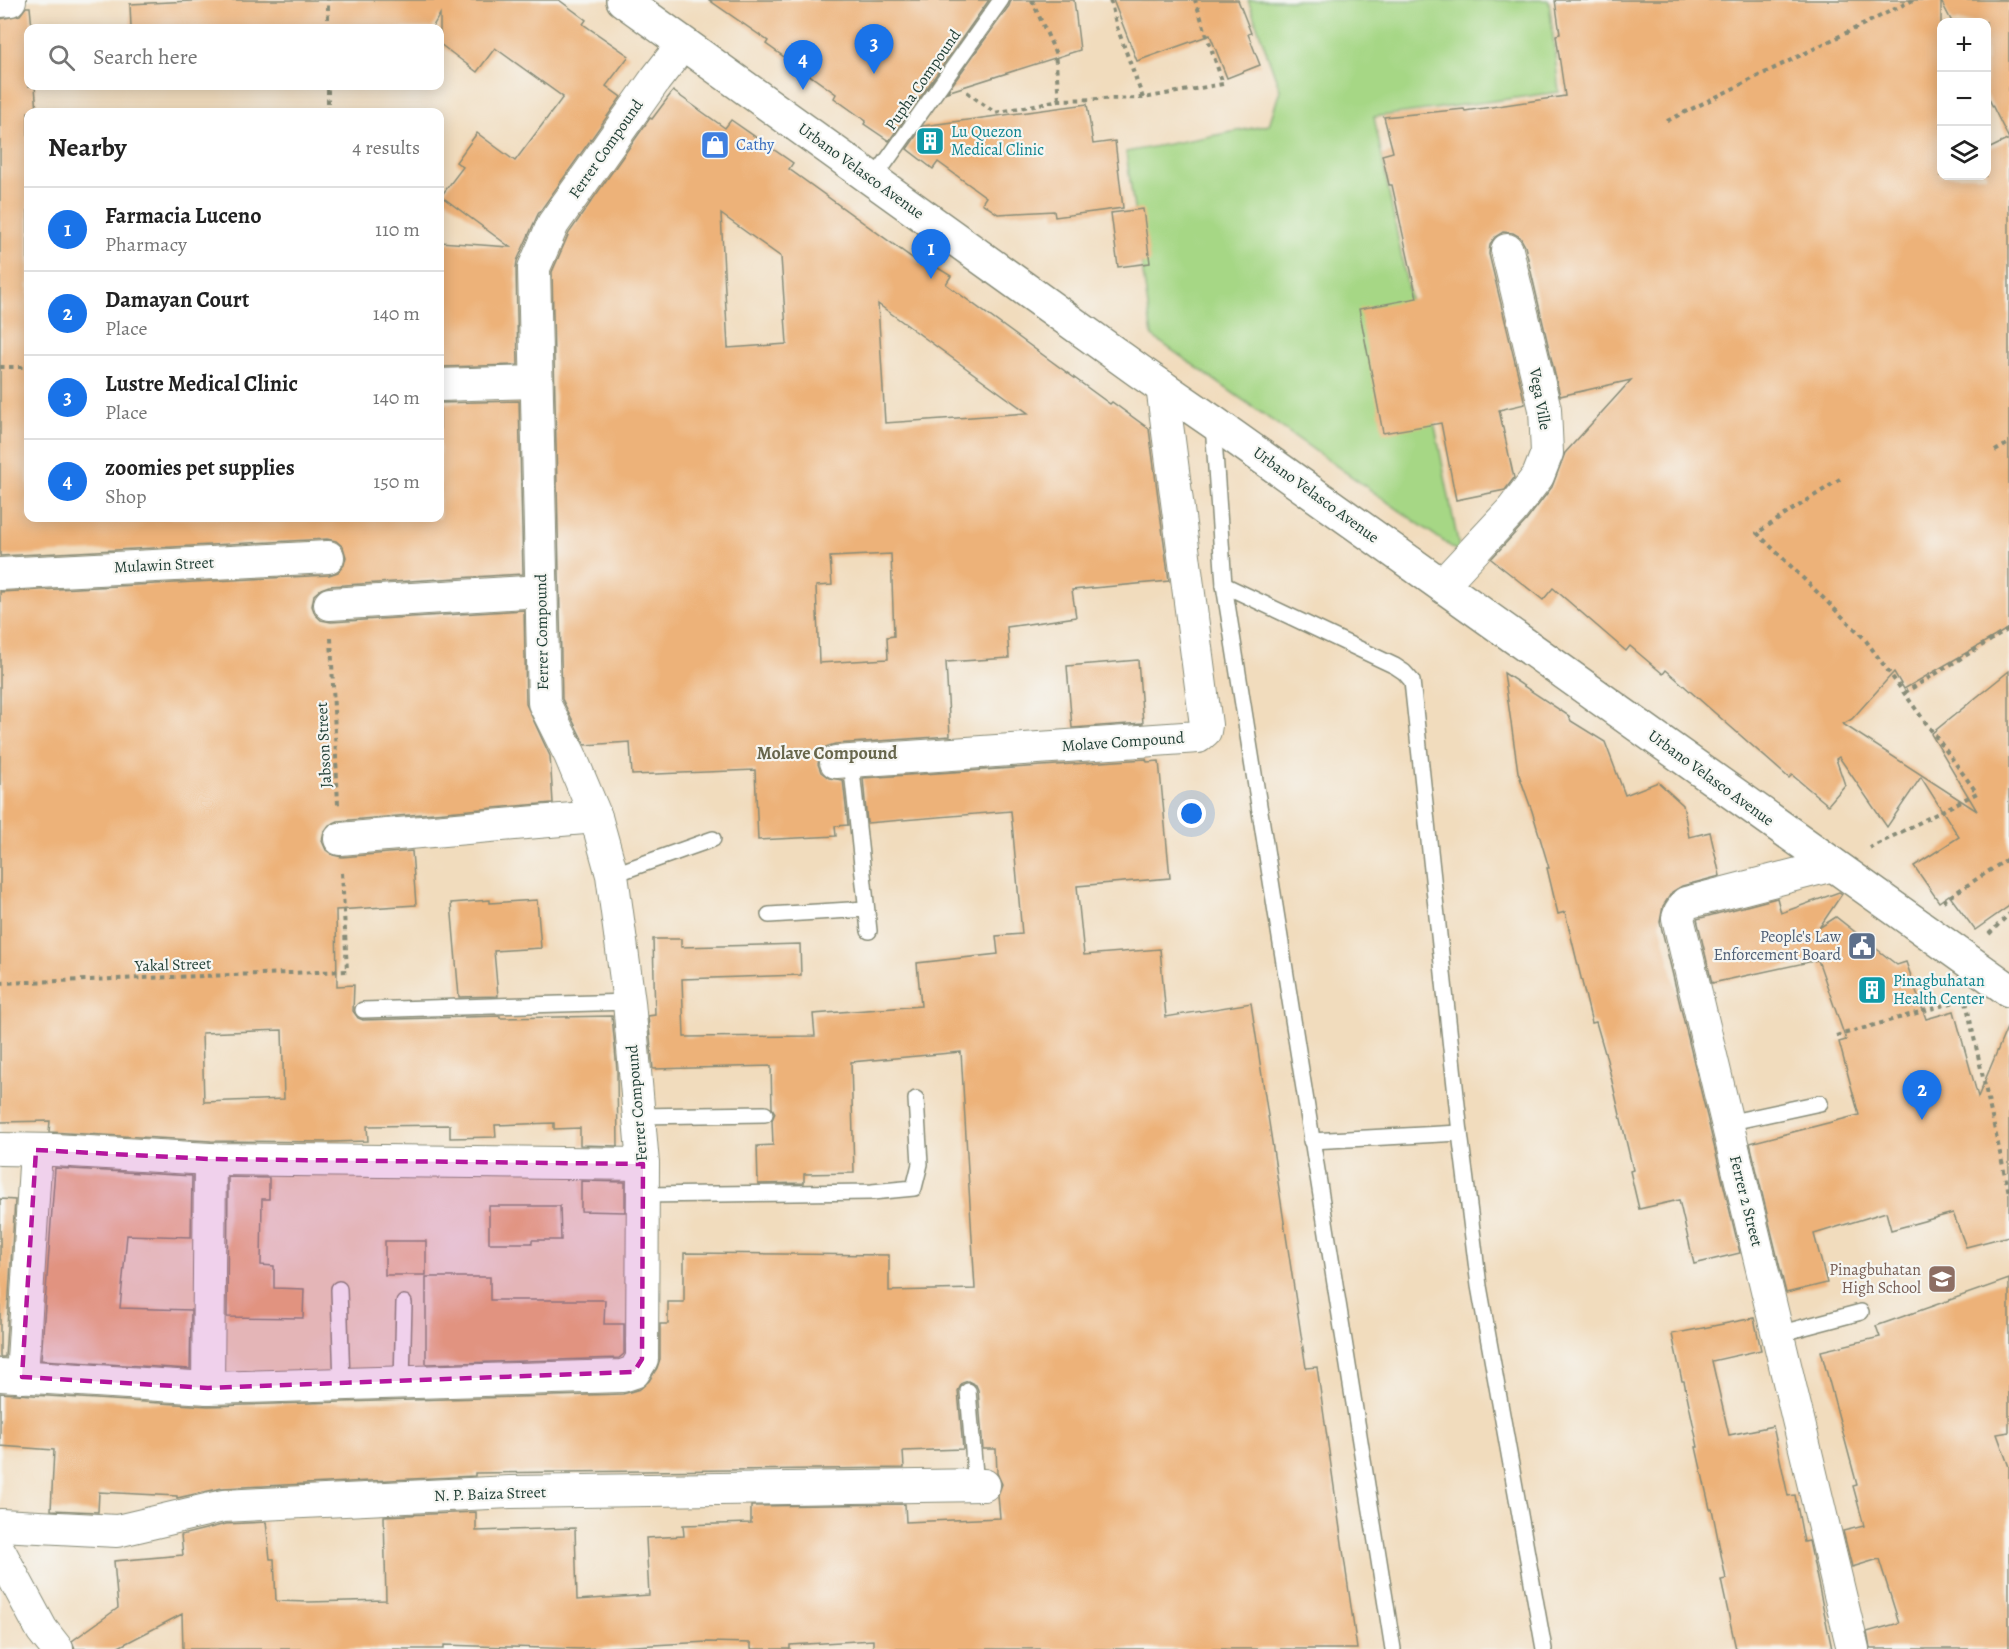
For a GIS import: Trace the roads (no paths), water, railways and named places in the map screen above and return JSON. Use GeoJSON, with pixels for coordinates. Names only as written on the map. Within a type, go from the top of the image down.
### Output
{"type":"FeatureCollection","features":[{"type":"Feature","properties":{"kind":"main road","name":"Urbano Velasco Avenue"},"geometry":{"type":"LineString","coordinates":[[622,0],[2009,990]]}},
{"type":"Feature","properties":{"kind":"street"},"geometry":{"type":"LineString","coordinates":[[0,1],[10,0]]}},
{"type":"Feature","properties":{"kind":"street","name":"Ferrer Compound"},"geometry":{"type":"LineString","coordinates":[[402,1382],[622,1376],[634,1372],[642,1359],[643,1164],[628,1002],[612,875],[596,817],[570,755],[544,703],[534,268],[553,224],[683,44]]}},
{"type":"Feature","properties":{"kind":"street","name":"Vega Ville"},"geometry":{"type":"LineString","coordinates":[[1442,585],[1512,510],[1538,476],[1547,453],[1545,409],[1507,250]]}},
{"type":"Feature","properties":{"kind":"street"},"geometry":{"type":"LineString","coordinates":[[444,385],[536,382]]}},
{"type":"Feature","properties":{"kind":"street","name":"Molave Compound"},"geometry":{"type":"LineString","coordinates":[[844,762],[1198,736],[1205,731],[1162,386]]}},
{"type":"Feature","properties":{"kind":"street","name":"Mulawin Street"},"geometry":{"type":"LineString","coordinates":[[0,574],[328,557]]}},
{"type":"Feature","properties":{"kind":"street"},"geometry":{"type":"LineString","coordinates":[[330,604],[541,591]]}},
{"type":"Feature","properties":{"kind":"street"},"geometry":{"type":"LineString","coordinates":[[340,839],[596,817]]}},
{"type":"Feature","properties":{"kind":"street","name":"Ferrer 2 Street"},"geometry":{"type":"LineString","coordinates":[[1833,865],[1686,903],[1678,918],[1853,1649]]}},
{"type":"Feature","properties":{"kind":"street"},"geometry":{"type":"LineString","coordinates":[[0,1149],[210,1159],[643,1164]]}},
{"type":"Feature","properties":{"kind":"street"},"geometry":{"type":"LineString","coordinates":[[36,1150],[11,1376],[208,1388],[402,1382]]}},
{"type":"Feature","properties":{"kind":"street"},"geometry":{"type":"LineString","coordinates":[[208,1388],[210,1159]]}},
{"type":"Feature","properties":{"kind":"street","name":"N. P. Baiza Street"},"geometry":{"type":"LineString","coordinates":[[0,1525],[117,1531],[223,1506],[510,1492],[980,1486]]}},
{"type":"Feature","properties":{"kind":"street"},"geometry":{"type":"LineString","coordinates":[[0,1552],[42,1630],[57,1649]]}},
{"type":"Feature","properties":{"kind":"lane","name":"Pupha Compound"},"geometry":{"type":"LineString","coordinates":[[873,180],[1001,0]]}},
{"type":"Feature","properties":{"kind":"lane"},"geometry":{"type":"LineString","coordinates":[[1213,422],[1224,585],[1393,1649]]}},
{"type":"Feature","properties":{"kind":"lane"},"geometry":{"type":"LineString","coordinates":[[1224,585],[1395,666],[1412,681],[1460,1133],[1479,1286],[1544,1649]]}},
{"type":"Feature","properties":{"kind":"lane"},"geometry":{"type":"LineString","coordinates":[[844,762],[869,932]]}},
{"type":"Feature","properties":{"kind":"lane"},"geometry":{"type":"LineString","coordinates":[[612,875],[713,839]]}},
{"type":"Feature","properties":{"kind":"lane"},"geometry":{"type":"LineString","coordinates":[[769,915],[866,909]]}},
{"type":"Feature","properties":{"kind":"lane"},"geometry":{"type":"LineString","coordinates":[[363,1010],[628,1002]]}},
{"type":"Feature","properties":{"kind":"lane"},"geometry":{"type":"LineString","coordinates":[[644,1195],[872,1192],[914,1188],[920,1164],[916,1099]]}},
{"type":"Feature","properties":{"kind":"lane"},"geometry":{"type":"LineString","coordinates":[[1727,1123],[1820,1103]]}},
{"type":"Feature","properties":{"kind":"lane"},"geometry":{"type":"LineString","coordinates":[[639,1116],[765,1114]]}},
{"type":"Feature","properties":{"kind":"lane"},"geometry":{"type":"LineString","coordinates":[[1311,1141],[1460,1133]]}},
{"type":"Feature","properties":{"kind":"lane"},"geometry":{"type":"LineString","coordinates":[[339,1289],[342,1384]]}},
{"type":"Feature","properties":{"kind":"lane"},"geometry":{"type":"LineString","coordinates":[[402,1382],[404,1302]]}},
{"type":"Feature","properties":{"kind":"lane"},"geometry":{"type":"LineString","coordinates":[[1778,1334],[1861,1312]]}},
{"type":"Feature","properties":{"kind":"lane"},"geometry":{"type":"LineString","coordinates":[[968,1390],[980,1486]]}},
{"type":"Feature","properties":{"kind":"place","name":"Lustre Medical Clinic"},"geometry":{"type":"Point","coordinates":[874,74]}},
{"type":"Feature","properties":{"kind":"place","name":"zoomies pet supplies"},"geometry":{"type":"Point","coordinates":[803,90]}},
{"type":"Feature","properties":{"kind":"place","name":"Lu Quezon Medical Clinic"},"geometry":{"type":"Point","coordinates":[930,141]}},
{"type":"Feature","properties":{"kind":"place","name":"Cathy"},"geometry":{"type":"Point","coordinates":[715,145]}},
{"type":"Feature","properties":{"kind":"place","name":"Farmacia Luceno"},"geometry":{"type":"Point","coordinates":[931,279]}},
{"type":"Feature","properties":{"kind":"place","name":"People's Law Enforcement Board"},"geometry":{"type":"Point","coordinates":[1862,946]}},
{"type":"Feature","properties":{"kind":"place","name":"Pinagbuhatan Health Center"},"geometry":{"type":"Point","coordinates":[1872,990]}},
{"type":"Feature","properties":{"kind":"place","name":"Damayan Court"},"geometry":{"type":"Point","coordinates":[1922,1120]}},
{"type":"Feature","properties":{"kind":"place","name":"Pinagbuhatan High School"},"geometry":{"type":"Point","coordinates":[1942,1279]}},
{"type":"Feature","properties":{"kind":"district","name":"Molave Compound"},"geometry":{"type":"Point","coordinates":[827,753]}}]}
